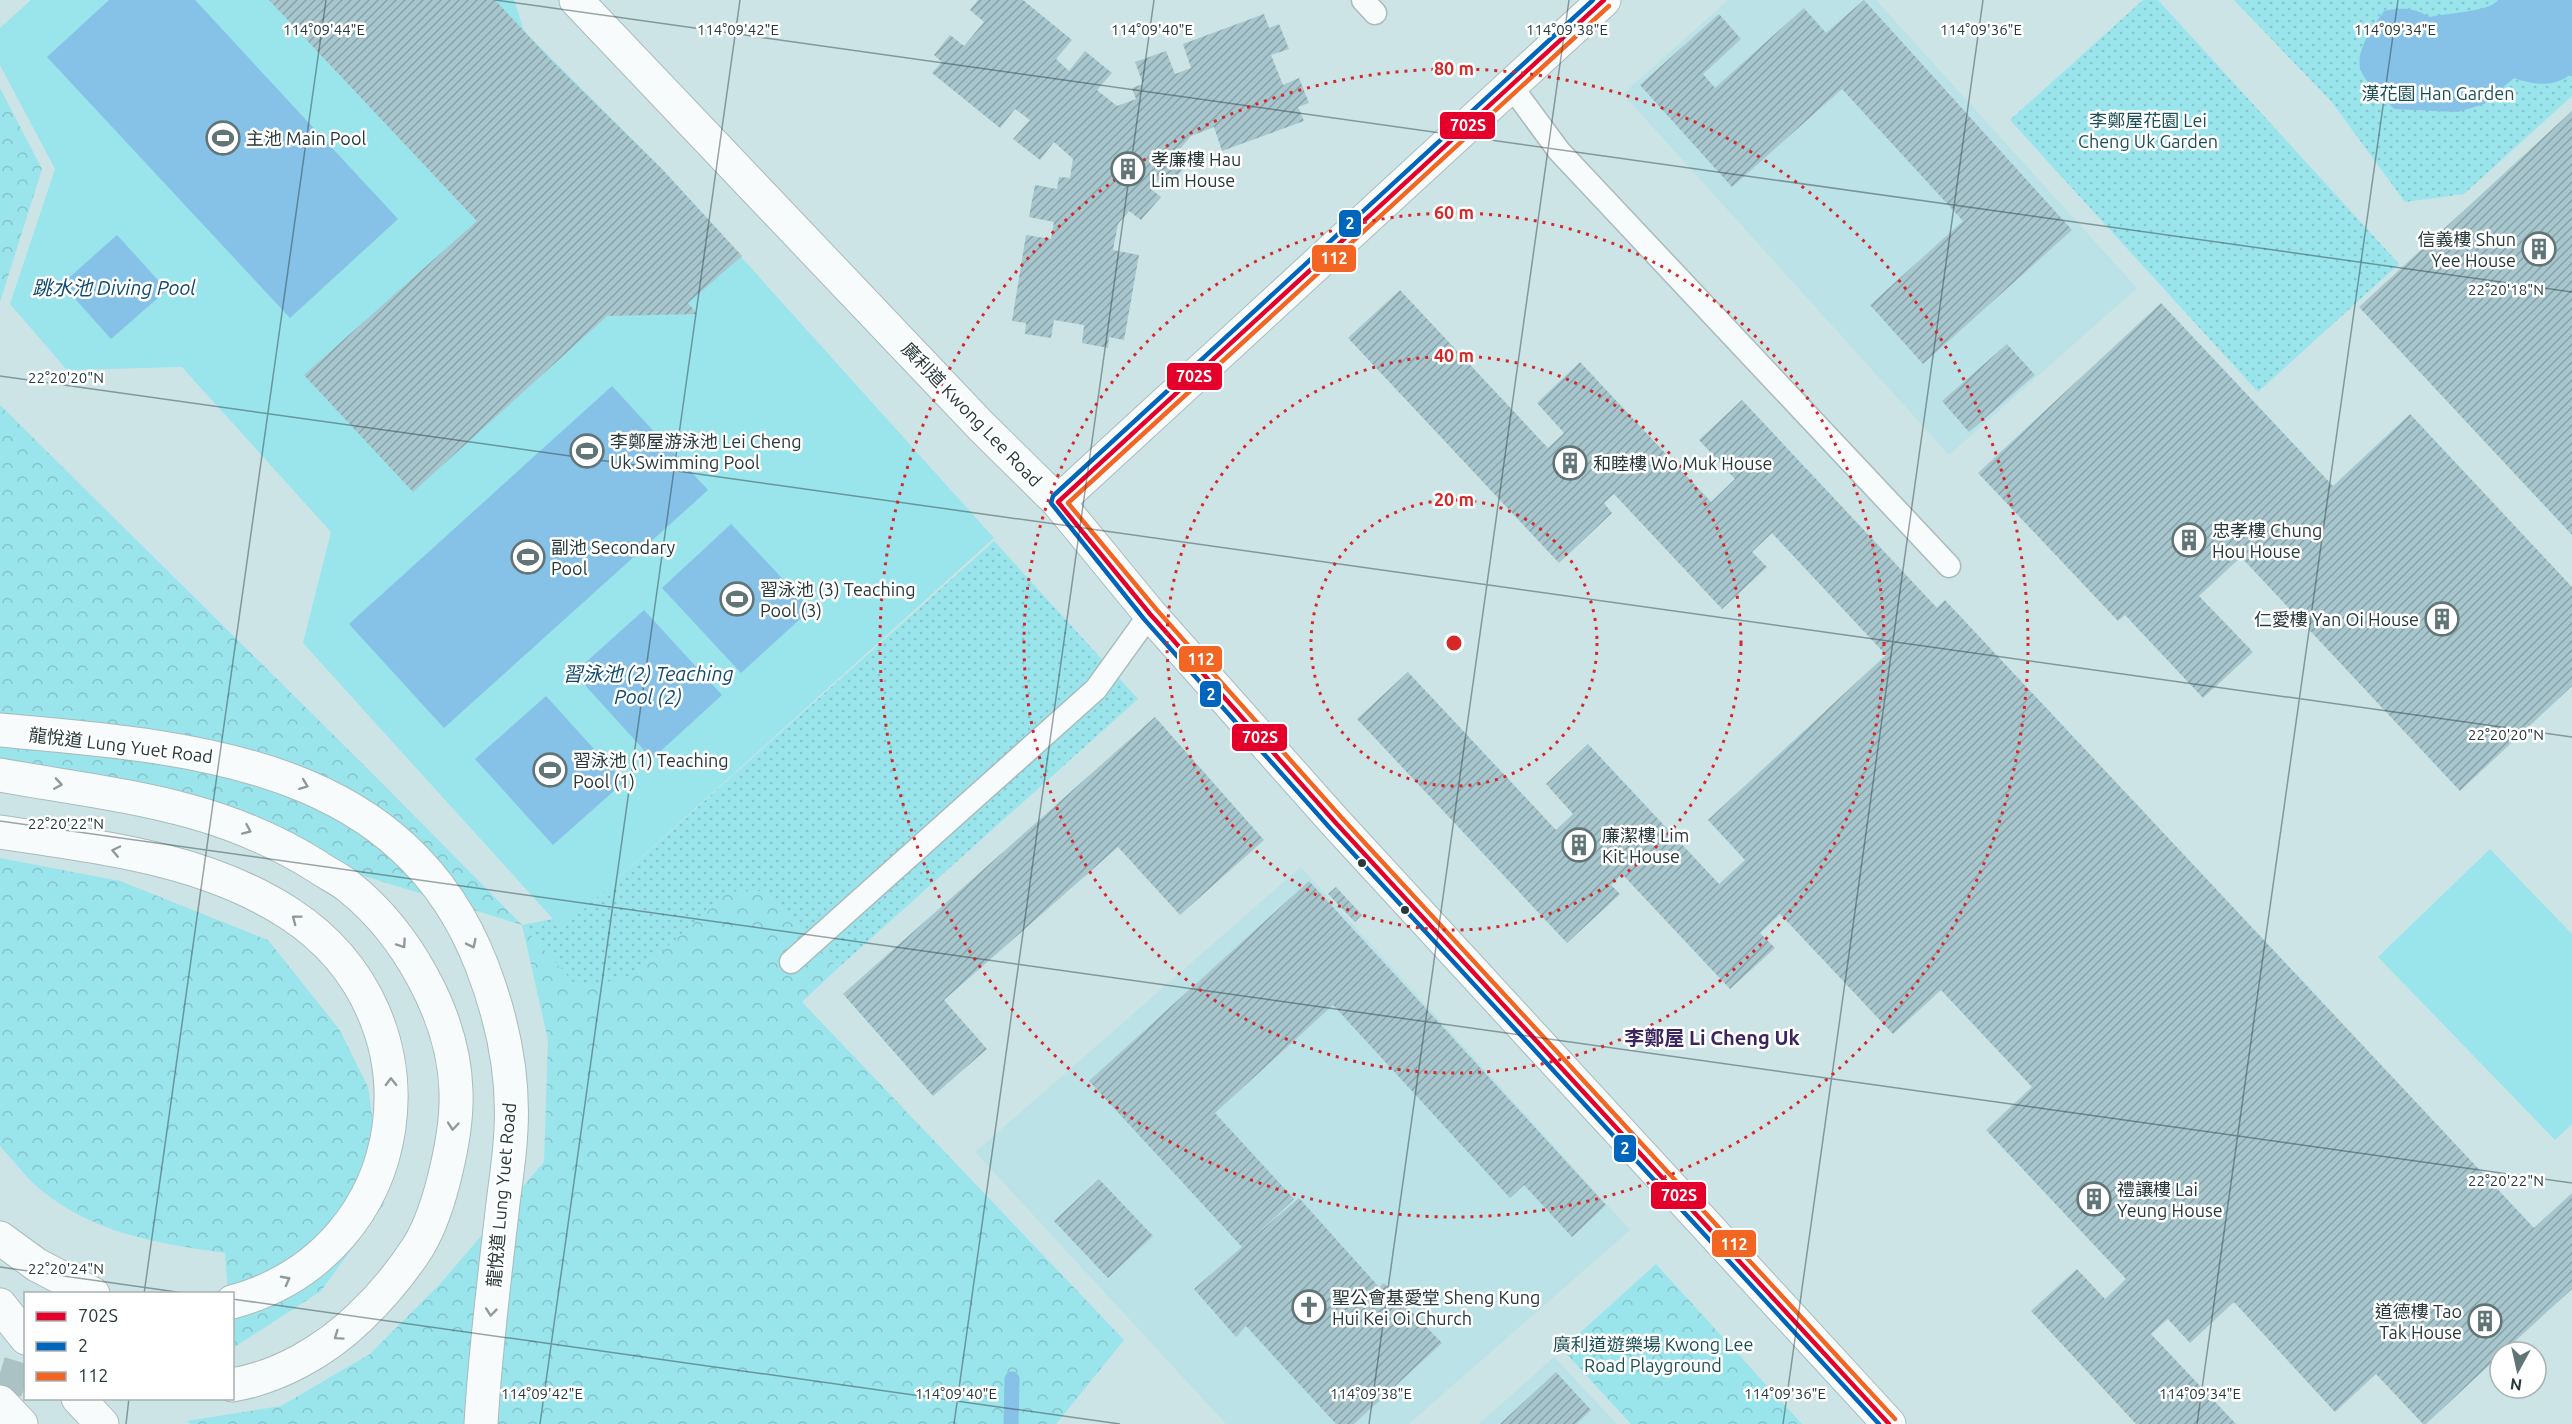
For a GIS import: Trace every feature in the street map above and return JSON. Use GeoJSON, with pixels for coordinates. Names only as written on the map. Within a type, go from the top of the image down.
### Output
{"type":"FeatureCollection","features":[{"type":"Feature","properties":{"kind":"main road","name":"廣利道 Kwong Lee Road"},"geometry":{"type":"LineString","coordinates":[[576,0],[981,426],[1058,502],[1150,614],[1335,822],[1889,1424]]}},
{"type":"Feature","properties":{"kind":"main road"},"geometry":{"type":"LineString","coordinates":[[1058,502],[1604,0]]}},
{"type":"Feature","properties":{"kind":"main road","name":"龍悅道 Lung Yuet Road"},"geometry":{"type":"LineString","coordinates":[[0,730],[149,745],[210,755],[266,770],[319,790],[371,822],[414,858],[449,902],[474,946],[493,994],[505,1042],[510,1083],[511,1128],[484,1371],[481,1424]]}},
{"type":"Feature","properties":{"kind":"main road"},"geometry":{"type":"LineString","coordinates":[[0,775],[162,803],[228,822],[291,850],[348,887],[393,932],[427,982],[447,1034],[456,1090],[451,1148],[440,1198],[419,1246],[381,1297],[342,1334],[296,1364],[234,1384]]}},
{"type":"Feature","properties":{"kind":"main road"},"geometry":{"type":"LineString","coordinates":[[0,832],[112,849],[179,865],[236,884],[290,914],[328,944],[359,982],[376,1016],[391,1071],[391,1117],[382,1162],[363,1205],[336,1242],[300,1273],[259,1295],[234,1301]]}},
{"type":"Feature","properties":{"kind":"main road"},"geometry":{"type":"LineString","coordinates":[[0,1238],[37,1265],[91,1292]]}},
{"type":"Feature","properties":{"kind":"main road"},"geometry":{"type":"LineString","coordinates":[[0,1305],[24,1335]]}},
{"type":"Feature","properties":{"kind":"main road"},"geometry":{"type":"LineString","coordinates":[[80,1400],[102,1424]]}},
{"type":"Feature","properties":{"kind":"main road"},"geometry":{"type":"LineString","coordinates":[[0,1402],[21,1424]]}},
{"type":"Feature","properties":{"kind":"lane"},"geometry":{"type":"LineString","coordinates":[[1511,86],[1558,151],[1949,566]]}},
{"type":"Feature","properties":{"kind":"lane"},"geometry":{"type":"LineString","coordinates":[[791,962],[1096,689],[1109,667],[1150,614]]}},
{"type":"Feature","properties":{"kind":"shaded area"},"geometry":{"type":"Polygon","coordinates":[[[1728,0],[1876,0],[2137,288],[1949,455],[1623,94],[1728,0]]]}},
{"type":"Feature","properties":{"kind":"shaded area"},"geometry":{"type":"Polygon","coordinates":[[[1301,867],[1630,1230],[1409,1424],[1226,1424],[975,1152],[1301,867]]]}},
{"type":"Feature","properties":{"kind":"shaded area"},"geometry":{"type":"Polygon","coordinates":[[[1554,1357],[1617,1424],[1479,1424],[1554,1357]]]}},
{"type":"Feature","properties":{"kind":"green space","name":"李鄭屋游泳池 Lei Cheng Uk Swimming Pool"},"geometry":{"type":"Polygon","coordinates":[[[31,0],[514,0],[524,31],[662,169],[994,538],[562,929],[303,643],[331,532],[182,367],[67,370],[10,304],[55,169],[0,65],[0,28],[31,0]]]}},
{"type":"Feature","properties":{"kind":"green space","name":"李鄭屋花園 Lei Cheng Uk Garden"},"geometry":{"type":"Polygon","coordinates":[[[2143,0],[2158,0],[2399,264],[2258,392],[2010,120],[2143,0]]]}},
{"type":"Feature","properties":{"kind":"green space","name":"漢花園 Han Garden"},"geometry":{"type":"Polygon","coordinates":[[[2234,0],[2572,0],[2572,96],[2464,194],[2405,202],[2331,101],[2234,0]]]}},
{"type":"Feature","properties":{"kind":"green space"},"geometry":{"type":"Polygon","coordinates":[[[0,88],[42,169],[0,302],[0,88]]]}},
{"type":"Feature","properties":{"kind":"green space"},"geometry":{"type":"Polygon","coordinates":[[[0,405],[377,778],[522,925],[0,763],[0,405]]]}},
{"type":"Feature","properties":{"kind":"green space"},"geometry":{"type":"Polygon","coordinates":[[[994,541],[1138,699],[838,968],[765,891],[728,892],[637,974],[595,985],[573,982],[522,925],[553,919],[563,928],[994,541]]]}},
{"type":"Feature","properties":{"kind":"green space"},"geometry":{"type":"Polygon","coordinates":[[[2490,849],[2572,934],[2572,1124],[2555,1140],[2378,957],[2490,849]]]}},
{"type":"Feature","properties":{"kind":"green space"},"geometry":{"type":"Polygon","coordinates":[[[0,858],[120,881],[268,940],[339,1029],[368,1087],[384,1204],[321,1291],[234,1347],[234,1292],[228,1292],[225,1253],[148,1240],[100,1225],[55,1201],[34,1184],[0,1146],[0,858]]]}},
{"type":"Feature","properties":{"kind":"green space"},"geometry":{"type":"Polygon","coordinates":[[[765,891],[838,968],[802,1002],[1124,1340],[1056,1424],[190,1424],[187,1421],[281,1406],[370,1354],[441,1283],[544,1162],[548,1040],[522,925],[573,981],[637,974],[728,892],[765,891]]]}},
{"type":"Feature","properties":{"kind":"green space","name":"廣利道遊樂場 Kwong Lee Road Playground"},"geometry":{"type":"Polygon","coordinates":[[[1656,1264],[1802,1424],[1631,1424],[1562,1349],[1656,1264]]]}},
{"type":"Feature","properties":{"kind":"water","name":"主池 Main Pool"},"geometry":{"type":"Polygon","coordinates":[[[109,0],[195,0],[398,219],[290,318],[47,57],[109,0]]]}},
{"type":"Feature","properties":{"kind":"water"},"geometry":{"type":"Polygon","coordinates":[[[2498,0],[2572,0],[2572,73],[2559,81],[2544,84],[2514,78],[2484,104],[2458,112],[2394,109],[2364,77],[2360,65],[2362,49],[2384,11],[2408,9],[2430,17],[2477,10],[2498,0]]]}},
{"type":"Feature","properties":{"kind":"water","name":"跳水池 Diving Pool"},"geometry":{"type":"Polygon","coordinates":[[[117,235],[167,290],[111,339],[62,284],[117,235]]]}},
{"type":"Feature","properties":{"kind":"water","name":"副池 Secondary Pool"},"geometry":{"type":"Polygon","coordinates":[[[612,386],[708,490],[444,728],[349,624],[612,386]]]}},
{"type":"Feature","properties":{"kind":"water","name":"習泳池 (3) Teaching Pool (3)"},"geometry":{"type":"Polygon","coordinates":[[[731,524],[811,609],[741,673],[662,588],[731,524]]]}},
{"type":"Feature","properties":{"kind":"water","name":"習泳池 (2) Teaching Pool (2)"},"geometry":{"type":"Polygon","coordinates":[[[644,610],[722,695],[652,759],[574,673],[644,610]]]}},
{"type":"Feature","properties":{"kind":"water","name":"習泳池 (1) Teaching Pool (1)"},"geometry":{"type":"Polygon","coordinates":[[[546,696],[624,782],[553,845],[475,759],[546,696]]]}},
{"type":"Feature","properties":{"kind":"building"},"geometry":{"type":"Polygon","coordinates":[[[269,0],[495,0],[550,59],[662,169],[742,256],[688,303],[697,314],[607,316],[413,492],[304,375],[477,221],[269,0]]]}},
{"type":"Feature","properties":{"kind":"building","name":"孝廉樓 Hau Lim House"},"geometry":{"type":"Polygon","coordinates":[[[978,0],[1023,0],[1072,40],[1056,59],[1069,71],[1085,51],[1112,73],[1097,90],[1117,106],[1136,99],[1132,88],[1143,84],[1135,62],[1166,51],[1175,74],[1191,68],[1183,44],[1264,14],[1269,28],[1279,24],[1289,49],[1271,55],[1283,85],[1299,78],[1309,103],[1298,107],[1304,121],[1222,151],[1214,127],[1191,136],[1179,150],[1191,160],[1170,184],[1161,177],[1151,189],[1161,197],[1141,220],[1129,211],[1118,224],[1113,250],[1139,255],[1124,340],[1109,337],[1108,348],[1082,343],[1084,325],[1054,320],[1051,338],[1025,334],[1026,323],[1012,321],[1026,235],[1051,239],[1054,222],[1029,217],[1035,185],[1057,189],[1059,177],[1070,178],[1073,159],[1054,142],[1040,160],[1013,139],[1030,120],[1015,109],[1000,128],[932,73],[942,62],[934,55],[950,35],[964,46],[984,22],[970,10],[978,0]]]}},
{"type":"Feature","properties":{"kind":"building"},"geometry":{"type":"Polygon","coordinates":[[[1864,0],[2072,230],[1923,364],[1870,305],[1963,221],[1842,89],[1732,187],[1640,85],[1719,14],[1741,39],[1703,74],[1715,88],[1804,8],[1826,33],[1864,0]]]}},
{"type":"Feature","properties":{"kind":"building"},"geometry":{"type":"Polygon","coordinates":[[[2572,111],[2572,535],[2359,307],[2572,111]]]}},
{"type":"Feature","properties":{"kind":"building"},"geometry":{"type":"Polygon","coordinates":[[[1400,290],[1548,448],[1564,433],[1537,403],[1580,362],[1711,502],[1735,479],[1699,440],[1742,400],[1937,608],[1945,600],[2534,1228],[2572,1193],[2572,1289],[2516,1340],[2488,1340],[2488,1366],[2426,1424],[2423,1424],[2376,1374],[2335,1412],[2234,1302],[2190,1343],[2168,1319],[2151,1334],[2236,1424],[2136,1424],[2031,1311],[2077,1269],[2105,1299],[2126,1279],[1986,1130],[2032,1087],[1941,990],[1893,1034],[1780,914],[1760,933],[1775,948],[1730,989],[1622,874],[1611,885],[1620,894],[1567,943],[1357,719],[1408,672],[1556,830],[1573,814],[1546,784],[1588,744],[1719,884],[1745,860],[1708,820],[1886,655],[1772,533],[1752,552],[1767,567],[1722,609],[1614,494],[1604,503],[1612,513],[1559,563],[1348,338],[1400,290]]]}},
{"type":"Feature","properties":{"kind":"building"},"geometry":{"type":"Polygon","coordinates":[[[2161,303],[2333,486],[2410,414],[2572,587],[2572,686],[2460,791],[2241,557],[2199,596],[2253,652],[2203,698],[2125,615],[2118,621],[1978,473],[2161,303]]]}},
{"type":"Feature","properties":{"kind":"building"},"geometry":{"type":"Polygon","coordinates":[[[2007,344],[2035,375],[1969,432],[1942,401],[2007,344]]]}},
{"type":"Feature","properties":{"kind":"building"},"geometry":{"type":"Polygon","coordinates":[[[1155,717],[1264,840],[1180,915],[1118,847],[944,1000],[987,1049],[933,1096],[843,994],[1155,717]]]}},
{"type":"Feature","properties":{"kind":"building"},"geometry":{"type":"Polygon","coordinates":[[[1309,881],[1606,1205],[1572,1237],[1524,1185],[1510,1198],[1333,1005],[1215,1113],[1294,1199],[1255,1236],[1299,1198],[1379,1287],[1384,1283],[1442,1343],[1354,1424],[1336,1424],[1246,1326],[1236,1337],[1194,1289],[1242,1247],[1089,1081],[1309,881]]]}},
{"type":"Feature","properties":{"kind":"building"},"geometry":{"type":"Polygon","coordinates":[[[1336,887],[1362,915],[1355,922],[1328,894],[1336,887]]]}},
{"type":"Feature","properties":{"kind":"building"},"geometry":{"type":"Polygon","coordinates":[[[1099,1179],[1153,1236],[1108,1278],[1054,1221],[1099,1179]]]}},
{"type":"Feature","properties":{"kind":"building"},"geometry":{"type":"Polygon","coordinates":[[[1556,1372],[1591,1410],[1576,1424],[1500,1424],[1556,1372]]]}},
{"type":"Feature","properties":{"kind":"waterway"},"geometry":{"type":"LineString","coordinates":[[1011,1424],[1012,1379]]}},
{"type":"Feature","properties":{"kind":"tunnel"},"geometry":{"type":"LineString","coordinates":[[0,1373],[24,1380]]}},
{"type":"Feature","properties":{"kind":"transit line","name":"2"},"geometry":{"type":"LineString","coordinates":[[1593,0],[1053,496],[1051,503],[1144,619],[1329,827],[1879,1424]]}},
{"type":"Feature","properties":{"kind":"transit line","name":"702S"},"geometry":{"type":"LineString","coordinates":[[1058,502],[1604,0]]}},
{"type":"Feature","properties":{"kind":"transit line","name":"112"},"geometry":{"type":"LineString","coordinates":[[1609,6],[1068,503],[1156,609],[1341,817],[1895,1419]]}},
{"type":"Feature","properties":{"kind":"transit line","name":"702S"},"geometry":{"type":"LineString","coordinates":[[1058,502],[1150,614],[1335,822],[1889,1424]]}},
{"type":"Feature","properties":{"kind":"place","name":"主池 Main Pool"},"geometry":{"type":"Point","coordinates":[223,138]}},
{"type":"Feature","properties":{"kind":"place","name":"孝廉樓 Hau Lim House"},"geometry":{"type":"Point","coordinates":[1128,169]}},
{"type":"Feature","properties":{"kind":"place","name":"信義樓 Shun Yee House"},"geometry":{"type":"Point","coordinates":[2539,249]}},
{"type":"Feature","properties":{"kind":"place","name":"李鄭屋游泳池 Lei Cheng Uk Swimming Pool"},"geometry":{"type":"Point","coordinates":[587,451]}},
{"type":"Feature","properties":{"kind":"place","name":"和睦樓 Wo Muk House"},"geometry":{"type":"Point","coordinates":[1570,463]}},
{"type":"Feature","properties":{"kind":"place","name":"忠孝樓 Chung Hou House"},"geometry":{"type":"Point","coordinates":[2189,540]}},
{"type":"Feature","properties":{"kind":"place","name":"副池 Secondary Pool"},"geometry":{"type":"Point","coordinates":[528,557]}},
{"type":"Feature","properties":{"kind":"place","name":"習泳池 (3) Teaching Pool (3)"},"geometry":{"type":"Point","coordinates":[737,599]}},
{"type":"Feature","properties":{"kind":"place","name":"仁愛樓 Yan Oi House"},"geometry":{"type":"Point","coordinates":[2442,619]}},
{"type":"Feature","properties":{"kind":"place","name":"習泳池 (1) Teaching Pool (1)"},"geometry":{"type":"Point","coordinates":[550,770]}},
{"type":"Feature","properties":{"kind":"place","name":"廉潔樓 Lim Kit House"},"geometry":{"type":"Point","coordinates":[1579,845]}},
{"type":"Feature","properties":{"kind":"place","name":"禮讓樓 Lai Yeung House"},"geometry":{"type":"Point","coordinates":[2094,1199]}},
{"type":"Feature","properties":{"kind":"place","name":"聖公會基愛堂 Sheng Kung Hui Kei Oi Church"},"geometry":{"type":"Point","coordinates":[1309,1307]}},
{"type":"Feature","properties":{"kind":"place","name":"道德樓 Tao Tak House"},"geometry":{"type":"Point","coordinates":[2485,1321]}},
{"type":"Feature","properties":{"kind":"district","name":"李鄭屋 Li Cheng Uk"},"geometry":{"type":"Point","coordinates":[1712,1037]}}]}
